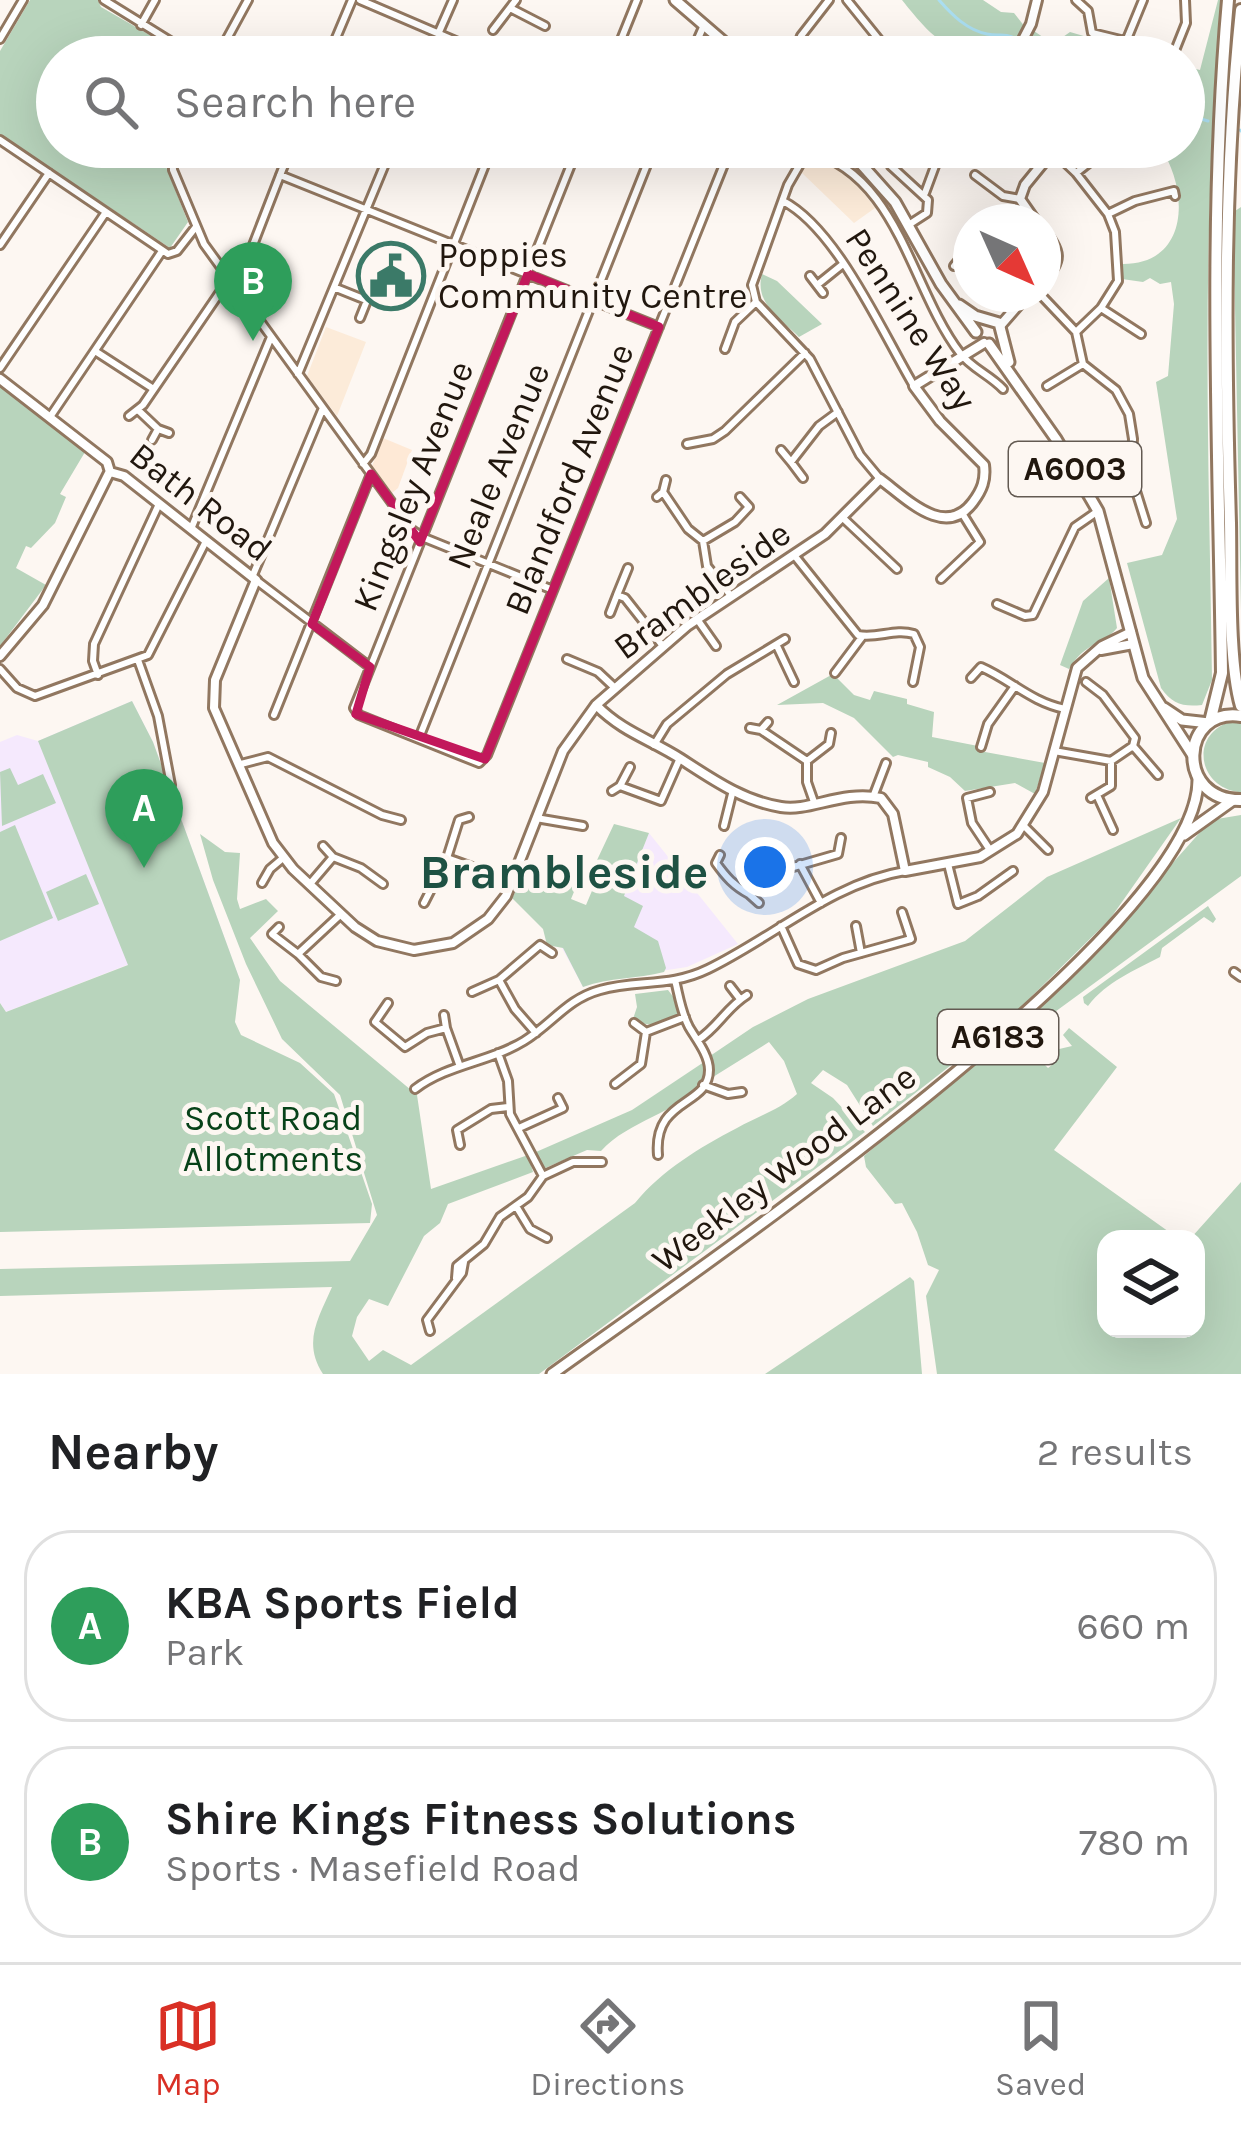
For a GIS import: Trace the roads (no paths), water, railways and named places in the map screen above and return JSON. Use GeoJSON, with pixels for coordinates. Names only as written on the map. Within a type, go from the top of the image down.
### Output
{"type":"FeatureCollection","features":[{"type":"Feature","properties":{"kind":"highway"},"geometry":{"type":"LineString","coordinates":[[1228,0],[1219,98],[1216,309],[1222,673],[1209,723],[1192,754],[1198,778],[1216,796],[1237,800]]}},
{"type":"Feature","properties":{"kind":"highway"},"geometry":{"type":"LineString","coordinates":[[1241,10],[1229,151],[1227,426],[1235,662],[1241,706]]}},
{"type":"Feature","properties":{"kind":"highway"},"geometry":{"type":"LineString","coordinates":[[1209,723],[1227,715],[1241,716]]}},
{"type":"Feature","properties":{"kind":"main road"},"geometry":{"type":"LineString","coordinates":[[675,0],[717,36]]}},
{"type":"Feature","properties":{"kind":"main road","name":"A6003"},"geometry":{"type":"LineString","coordinates":[[865,168],[910,224],[950,297],[1011,371],[1098,511],[1143,679],[1192,754]]}},
{"type":"Feature","properties":{"kind":"main road","name":"A6003"},"geometry":{"type":"LineString","coordinates":[[950,297],[995,324],[1011,371]]}},
{"type":"Feature","properties":{"kind":"main road"},"geometry":{"type":"LineString","coordinates":[[981,338],[995,324]]}},
{"type":"Feature","properties":{"kind":"main road"},"geometry":{"type":"LineString","coordinates":[[981,338],[995,324]]}},
{"type":"Feature","properties":{"kind":"main road"},"geometry":{"type":"LineString","coordinates":[[1156,702],[1182,720],[1209,723]]}},
{"type":"Feature","properties":{"kind":"main road","name":"Weekley Wood Lane"},"geometry":{"type":"LineString","coordinates":[[552,1374],[864,1146],[986,1048],[1103,936],[1184,835],[1198,800],[1198,778]]}},
{"type":"Feature","properties":{"kind":"main road","name":"Weekley Wood Lane"},"geometry":{"type":"LineString","coordinates":[[1184,835],[1237,800]]}},
{"type":"Feature","properties":{"kind":"street"},"geometry":{"type":"LineString","coordinates":[[0,39],[23,0]]}},
{"type":"Feature","properties":{"kind":"street"},"geometry":{"type":"LineString","coordinates":[[104,0],[160,36]]}},
{"type":"Feature","properties":{"kind":"street"},"geometry":{"type":"LineString","coordinates":[[141,25],[155,0]]}},
{"type":"Feature","properties":{"kind":"street"},"geometry":{"type":"LineString","coordinates":[[228,36],[248,0]]}},
{"type":"Feature","properties":{"kind":"street"},"geometry":{"type":"LineString","coordinates":[[338,36],[356,0],[445,36]]}},
{"type":"Feature","properties":{"kind":"street"},"geometry":{"type":"LineString","coordinates":[[437,36],[453,0]]}},
{"type":"Feature","properties":{"kind":"street"},"geometry":{"type":"LineString","coordinates":[[493,30],[516,0]]}},
{"type":"Feature","properties":{"kind":"street"},"geometry":{"type":"LineString","coordinates":[[622,36],[637,0]]}},
{"type":"Feature","properties":{"kind":"street"},"geometry":{"type":"LineString","coordinates":[[801,36],[829,0]]}},
{"type":"Feature","properties":{"kind":"street"},"geometry":{"type":"LineString","coordinates":[[847,0],[876,36]]}},
{"type":"Feature","properties":{"kind":"street"},"geometry":{"type":"LineString","coordinates":[[1024,36],[1037,0]]}},
{"type":"Feature","properties":{"kind":"street"},"geometry":{"type":"LineString","coordinates":[[1077,0],[1088,11],[1092,33],[1102,36]]}},
{"type":"Feature","properties":{"kind":"street"},"geometry":{"type":"LineString","coordinates":[[1128,36],[1143,0]]}},
{"type":"Feature","properties":{"kind":"street"},"geometry":{"type":"LineString","coordinates":[[1182,36],[1185,0]]}},
{"type":"Feature","properties":{"kind":"street"},"geometry":{"type":"LineString","coordinates":[[512,10],[545,26]]}},
{"type":"Feature","properties":{"kind":"street"},"geometry":{"type":"LineString","coordinates":[[699,36],[704,25]]}},
{"type":"Feature","properties":{"kind":"street"},"geometry":{"type":"LineString","coordinates":[[0,140],[36,164]]}},
{"type":"Feature","properties":{"kind":"street"},"geometry":{"type":"LineString","coordinates":[[42,168],[162,251],[177,251],[196,228]]}},
{"type":"Feature","properties":{"kind":"street"},"geometry":{"type":"LineString","coordinates":[[173,168],[196,228],[408,525],[422,537],[553,590]]}},
{"type":"Feature","properties":{"kind":"street"},"geometry":{"type":"LineString","coordinates":[[129,416],[232,282],[241,277],[283,168]]}},
{"type":"Feature","properties":{"kind":"street"},"geometry":{"type":"LineString","coordinates":[[298,374],[384,168]]}},
{"type":"Feature","properties":{"kind":"street"},"geometry":{"type":"LineString","coordinates":[[363,464],[484,168]]}},
{"type":"Feature","properties":{"kind":"street","name":"Kingsley Avenue"},"geometry":{"type":"LineString","coordinates":[[418,738],[354,712],[570,168]]}},
{"type":"Feature","properties":{"kind":"street","name":"Neale Avenue"},"geometry":{"type":"LineString","coordinates":[[418,738],[646,168]]}},
{"type":"Feature","properties":{"kind":"street","name":"Blandford Avenue"},"geometry":{"type":"LineString","coordinates":[[418,738],[482,762],[723,168]]}},
{"type":"Feature","properties":{"kind":"street"},"geometry":{"type":"LineString","coordinates":[[799,168],[755,274],[756,302],[805,352],[860,454],[880,479],[926,513],[949,518],[962,513],[980,542],[941,579]]}},
{"type":"Feature","properties":{"kind":"street"},"geometry":{"type":"LineString","coordinates":[[846,168],[891,222],[966,352],[1003,388]]}},
{"type":"Feature","properties":{"kind":"street"},"geometry":{"type":"LineString","coordinates":[[892,168],[915,190],[925,193]]}},
{"type":"Feature","properties":{"kind":"street"},"geometry":{"type":"LineString","coordinates":[[910,224],[927,213],[925,193],[933,168]]}},
{"type":"Feature","properties":{"kind":"street"},"geometry":{"type":"LineString","coordinates":[[1020,199],[1039,168]]}},
{"type":"Feature","properties":{"kind":"street"},"geometry":{"type":"LineString","coordinates":[[1072,168],[1108,214],[1115,232],[1118,281],[1101,308],[1076,332]]}},
{"type":"Feature","properties":{"kind":"street"},"geometry":{"type":"LineString","coordinates":[[1076,172],[1081,168]]}},
{"type":"Feature","properties":{"kind":"street"},"geometry":{"type":"LineString","coordinates":[[0,245],[49,173]]}},
{"type":"Feature","properties":{"kind":"street"},"geometry":{"type":"LineString","coordinates":[[280,175],[659,327]]}},
{"type":"Feature","properties":{"kind":"street"},"geometry":{"type":"LineString","coordinates":[[976,175],[1003,196],[1023,204]]}},
{"type":"Feature","properties":{"kind":"street"},"geometry":{"type":"LineString","coordinates":[[1108,214],[1151,195],[1174,191],[1174,196]]}},
{"type":"Feature","properties":{"kind":"street","name":"Pennine Way"},"geometry":{"type":"LineString","coordinates":[[783,201],[809,218],[843,264],[914,386],[940,421],[984,465],[984,483],[962,513]]}},
{"type":"Feature","properties":{"kind":"street"},"geometry":{"type":"LineString","coordinates":[[0,368],[106,212]]}},
{"type":"Feature","properties":{"kind":"street"},"geometry":{"type":"LineString","coordinates":[[49,417],[162,251]]}},
{"type":"Feature","properties":{"kind":"street"},"geometry":{"type":"LineString","coordinates":[[817,285],[843,264]]}},
{"type":"Feature","properties":{"kind":"street"},"geometry":{"type":"LineString","coordinates":[[810,276],[823,293]]}},
{"type":"Feature","properties":{"kind":"street"},"geometry":{"type":"LineString","coordinates":[[360,318],[374,283]]}},
{"type":"Feature","properties":{"kind":"street"},"geometry":{"type":"LineString","coordinates":[[336,288],[367,301]]}},
{"type":"Feature","properties":{"kind":"street"},"geometry":{"type":"LineString","coordinates":[[725,349],[739,317],[756,302]]}},
{"type":"Feature","properties":{"kind":"street"},"geometry":{"type":"LineString","coordinates":[[1101,308],[1141,334]]}},
{"type":"Feature","properties":{"kind":"street"},"geometry":{"type":"LineString","coordinates":[[995,324],[1009,312]]}},
{"type":"Feature","properties":{"kind":"street"},"geometry":{"type":"LineString","coordinates":[[1054,312],[1076,332],[1083,364],[1116,390],[1129,414],[1131,475],[1146,523]]}},
{"type":"Feature","properties":{"kind":"street"},"geometry":{"type":"LineString","coordinates":[[191,529],[271,337]]}},
{"type":"Feature","properties":{"kind":"street"},"geometry":{"type":"LineString","coordinates":[[914,386],[981,338]]}},
{"type":"Feature","properties":{"kind":"street"},"geometry":{"type":"LineString","coordinates":[[94,350],[153,386]]}},
{"type":"Feature","properties":{"kind":"street"},"geometry":{"type":"LineString","coordinates":[[687,445],[725,431],[805,352]]}},
{"type":"Feature","properties":{"kind":"street"},"geometry":{"type":"LineString","coordinates":[[1047,386],[1083,364]]}},
{"type":"Feature","properties":{"kind":"street","name":"Bath Road"},"geometry":{"type":"LineString","coordinates":[[0,379],[107,462],[110,472],[124,476],[370,667]]}},
{"type":"Feature","properties":{"kind":"street"},"geometry":{"type":"LineString","coordinates":[[255,872],[263,880],[283,858],[212,695],[323,408]]}},
{"type":"Feature","properties":{"kind":"street"},"geometry":{"type":"LineString","coordinates":[[138,410],[169,433]]}},
{"type":"Feature","properties":{"kind":"street"},"geometry":{"type":"LineString","coordinates":[[791,462],[838,412]]}},
{"type":"Feature","properties":{"kind":"street"},"geometry":{"type":"LineString","coordinates":[[152,440],[158,429]]}},
{"type":"Feature","properties":{"kind":"street"},"geometry":{"type":"LineString","coordinates":[[781,450],[803,478]]}},
{"type":"Feature","properties":{"kind":"street"},"geometry":{"type":"LineString","coordinates":[[0,656],[43,604],[110,472]]}},
{"type":"Feature","properties":{"kind":"street"},"geometry":{"type":"LineString","coordinates":[[274,715],[371,474]]}},
{"type":"Feature","properties":{"kind":"street","name":"Brambleside"},"geometry":{"type":"LineString","coordinates":[[283,858],[366,936],[387,945],[430,948],[453,943],[476,930],[497,910],[569,740],[596,705],[662,645],[844,519],[880,479]]}},
{"type":"Feature","properties":{"kind":"street"},"geometry":{"type":"LineString","coordinates":[[666,480],[660,495],[703,541]]}},
{"type":"Feature","properties":{"kind":"street"},"geometry":{"type":"LineString","coordinates":[[703,541],[752,507],[740,497]]}},
{"type":"Feature","properties":{"kind":"street"},"geometry":{"type":"LineString","coordinates":[[98,675],[94,644],[159,504]]}},
{"type":"Feature","properties":{"kind":"street"},"geometry":{"type":"LineString","coordinates":[[997,604],[1033,615],[1072,533],[1079,522],[1098,511]]}},
{"type":"Feature","properties":{"kind":"street"},"geometry":{"type":"LineString","coordinates":[[844,519],[894,563]]}},
{"type":"Feature","properties":{"kind":"street"},"geometry":{"type":"LineString","coordinates":[[0,669],[17,688],[34,696],[148,655],[206,541]]}},
{"type":"Feature","properties":{"kind":"street"},"geometry":{"type":"LineString","coordinates":[[703,541],[702,558],[731,596]]}},
{"type":"Feature","properties":{"kind":"street"},"geometry":{"type":"LineString","coordinates":[[794,556],[835,597],[852,631],[862,637]]}},
{"type":"Feature","properties":{"kind":"street"},"geometry":{"type":"LineString","coordinates":[[610,613],[628,568]]}},
{"type":"Feature","properties":{"kind":"street"},"geometry":{"type":"LineString","coordinates":[[617,595],[630,602],[662,645]]}},
{"type":"Feature","properties":{"kind":"street"},"geometry":{"type":"LineString","coordinates":[[697,619],[716,646]]}},
{"type":"Feature","properties":{"kind":"street"},"geometry":{"type":"LineString","coordinates":[[835,673],[862,637],[899,629],[914,634],[920,647],[913,682]]}},
{"type":"Feature","properties":{"kind":"street"},"geometry":{"type":"LineString","coordinates":[[415,1089],[460,1064],[498,1053],[536,1033],[583,995],[608,987],[676,980],[719,963],[863,880],[991,852],[1024,826],[1043,792],[1077,668],[1094,652],[1132,638]]}},
{"type":"Feature","properties":{"kind":"street"},"geometry":{"type":"LineString","coordinates":[[654,745],[667,724],[727,674],[785,639]]}},
{"type":"Feature","properties":{"kind":"street"},"geometry":{"type":"LineString","coordinates":[[776,646],[794,682]]}},
{"type":"Feature","properties":{"kind":"street"},"geometry":{"type":"LineString","coordinates":[[971,678],[981,667],[981,656]]}},
{"type":"Feature","properties":{"kind":"street"},"geometry":{"type":"LineString","coordinates":[[567,658],[598,672],[614,687]]}},
{"type":"Feature","properties":{"kind":"street"},"geometry":{"type":"LineString","coordinates":[[138,660],[158,716],[171,785]]}},
{"type":"Feature","properties":{"kind":"street"},"geometry":{"type":"LineString","coordinates":[[981,667],[1030,699],[1064,709]]}},
{"type":"Feature","properties":{"kind":"street"},"geometry":{"type":"LineString","coordinates":[[1054,751],[1112,761],[1133,746],[1130,730],[1103,695],[1086,682]]}},
{"type":"Feature","properties":{"kind":"street"},"geometry":{"type":"LineString","coordinates":[[981,747],[988,724],[1015,686]]}},
{"type":"Feature","properties":{"kind":"street"},"geometry":{"type":"LineString","coordinates":[[596,705],[619,728],[733,790],[782,808],[843,796],[885,800],[905,871]]}},
{"type":"Feature","properties":{"kind":"street"},"geometry":{"type":"LineString","coordinates":[[760,730],[769,722]]}},
{"type":"Feature","properties":{"kind":"street"},"geometry":{"type":"LineString","coordinates":[[750,728],[807,761]]}},
{"type":"Feature","properties":{"kind":"street"},"geometry":{"type":"LineString","coordinates":[[807,761],[832,746],[830,733]]}},
{"type":"Feature","properties":{"kind":"street"},"geometry":{"type":"LineString","coordinates":[[1133,746],[1158,775]]}},
{"type":"Feature","properties":{"kind":"street"},"geometry":{"type":"LineString","coordinates":[[241,764],[268,757],[382,815],[401,820]]}},
{"type":"Feature","properties":{"kind":"street"},"geometry":{"type":"LineString","coordinates":[[659,811],[680,758]]}},
{"type":"Feature","properties":{"kind":"street"},"geometry":{"type":"LineString","coordinates":[[807,761],[814,802]]}},
{"type":"Feature","properties":{"kind":"street"},"geometry":{"type":"LineString","coordinates":[[1112,761],[1111,786],[1094,796],[1113,830]]}},
{"type":"Feature","properties":{"kind":"street"},"geometry":{"type":"LineString","coordinates":[[873,796],[886,764]]}},
{"type":"Feature","properties":{"kind":"street"},"geometry":{"type":"LineString","coordinates":[[630,766],[616,789],[661,801]]}},
{"type":"Feature","properties":{"kind":"street"},"geometry":{"type":"LineString","coordinates":[[881,774],[892,780]]}},
{"type":"Feature","properties":{"kind":"street"},"geometry":{"type":"LineString","coordinates":[[724,826],[733,790]]}},
{"type":"Feature","properties":{"kind":"street"},"geometry":{"type":"LineString","coordinates":[[958,791],[968,798]]}},
{"type":"Feature","properties":{"kind":"street"},"geometry":{"type":"LineString","coordinates":[[968,798],[990,792]]}},
{"type":"Feature","properties":{"kind":"street"},"geometry":{"type":"LineString","coordinates":[[968,798],[969,815],[991,852]]}},
{"type":"Feature","properties":{"kind":"street"},"geometry":{"type":"LineString","coordinates":[[424,903],[447,859],[455,826],[469,817]]}},
{"type":"Feature","properties":{"kind":"street"},"geometry":{"type":"LineString","coordinates":[[536,818],[583,826]]}},
{"type":"Feature","properties":{"kind":"street"},"geometry":{"type":"LineString","coordinates":[[1024,826],[1048,850]]}},
{"type":"Feature","properties":{"kind":"street"},"geometry":{"type":"LineString","coordinates":[[749,894],[770,874],[842,856],[841,838]]}},
{"type":"Feature","properties":{"kind":"street"},"geometry":{"type":"LineString","coordinates":[[323,846],[382,884]]}},
{"type":"Feature","properties":{"kind":"street"},"geometry":{"type":"LineString","coordinates":[[720,855],[716,862],[734,886],[759,903]]}},
{"type":"Feature","properties":{"kind":"street"},"geometry":{"type":"LineString","coordinates":[[310,884],[333,856]]}},
{"type":"Feature","properties":{"kind":"street"},"geometry":{"type":"LineString","coordinates":[[447,859],[512,881]]}},
{"type":"Feature","properties":{"kind":"street"},"geometry":{"type":"LineString","coordinates":[[800,863],[821,903]]}},
{"type":"Feature","properties":{"kind":"street"},"geometry":{"type":"LineString","coordinates":[[948,864],[958,904],[1013,871]]}},
{"type":"Feature","properties":{"kind":"street"},"geometry":{"type":"LineString","coordinates":[[781,926],[794,959],[803,969],[815,970],[911,939],[902,912]]}},
{"type":"Feature","properties":{"kind":"street"},"geometry":{"type":"LineString","coordinates":[[298,955],[341,914]]}},
{"type":"Feature","properties":{"kind":"street"},"geometry":{"type":"LineString","coordinates":[[856,926],[861,953]]}},
{"type":"Feature","properties":{"kind":"street"},"geometry":{"type":"LineString","coordinates":[[279,927],[269,931],[333,981],[327,992]]}},
{"type":"Feature","properties":{"kind":"street"},"geometry":{"type":"LineString","coordinates":[[472,992],[499,980],[541,943],[552,953]]}},
{"type":"Feature","properties":{"kind":"street"},"geometry":{"type":"LineString","coordinates":[[499,980],[536,1033]]}},
{"type":"Feature","properties":{"kind":"street"},"geometry":{"type":"LineString","coordinates":[[658,1155],[662,1122],[703,1085],[710,1068],[685,1017],[676,980]]}},
{"type":"Feature","properties":{"kind":"street"},"geometry":{"type":"LineString","coordinates":[[698,1040],[712,1030],[725,1009],[743,997],[730,986]]}},
{"type":"Feature","properties":{"kind":"street"},"geometry":{"type":"LineString","coordinates":[[388,1004],[375,1022],[405,1047],[446,1028]]}},
{"type":"Feature","properties":{"kind":"street"},"geometry":{"type":"LineString","coordinates":[[444,1015],[460,1064]]}},
{"type":"Feature","properties":{"kind":"street"},"geometry":{"type":"LineString","coordinates":[[646,1032],[685,1017]]}},
{"type":"Feature","properties":{"kind":"street"},"geometry":{"type":"LineString","coordinates":[[634,1024],[646,1032]]}},
{"type":"Feature","properties":{"kind":"street"},"geometry":{"type":"LineString","coordinates":[[615,1084],[641,1064],[646,1032]]}},
{"type":"Feature","properties":{"kind":"street"},"geometry":{"type":"LineString","coordinates":[[498,1053],[508,1081],[508,1107],[543,1176]]}},
{"type":"Feature","properties":{"kind":"street"},"geometry":{"type":"LineString","coordinates":[[617,1068],[623,1077]]}},
{"type":"Feature","properties":{"kind":"street"},"geometry":{"type":"LineString","coordinates":[[703,1085],[728,1094],[742,1092]]}},
{"type":"Feature","properties":{"kind":"street"},"geometry":{"type":"LineString","coordinates":[[519,1128],[563,1108],[558,1098]]}},
{"type":"Feature","properties":{"kind":"street"},"geometry":{"type":"LineString","coordinates":[[460,1145],[457,1130],[491,1109],[508,1107]]}},
{"type":"Feature","properties":{"kind":"street"},"geometry":{"type":"LineString","coordinates":[[652,1117],[662,1122]]}},
{"type":"Feature","properties":{"kind":"street"},"geometry":{"type":"LineString","coordinates":[[430,1331],[427,1320],[456,1278],[456,1268],[484,1244],[500,1217],[528,1197],[543,1176],[573,1162],[602,1162]]}},
{"type":"Feature","properties":{"kind":"street"},"geometry":{"type":"LineString","coordinates":[[516,1206],[530,1229],[547,1238]]}},
{"type":"Feature","properties":{"kind":"street"},"geometry":{"type":"LineString","coordinates":[[417,1318],[427,1320]]}},
{"type":"Feature","properties":{"kind":"waterway"},"geometry":{"type":"LineString","coordinates":[[939,0],[973,29],[1008,36]]}},
{"type":"Feature","properties":{"kind":"place","name":"Poppies Community Centre"},"geometry":{"type":"Point","coordinates":[391,276]}},
{"type":"Feature","properties":{"kind":"place","name":"Shire Kings Fitness Solutions"},"geometry":{"type":"Point","coordinates":[253,341]}},
{"type":"Feature","properties":{"kind":"place","name":"KBA Sports Field"},"geometry":{"type":"Point","coordinates":[144,868]}},
{"type":"Feature","properties":{"kind":"district","name":"Brambleside"},"geometry":{"type":"Point","coordinates":[564,872]}},
{"type":"Feature","properties":{"kind":"park label","name":"Scott Road Allotments"},"geometry":{"type":"Point","coordinates":[273,1138]}}]}
